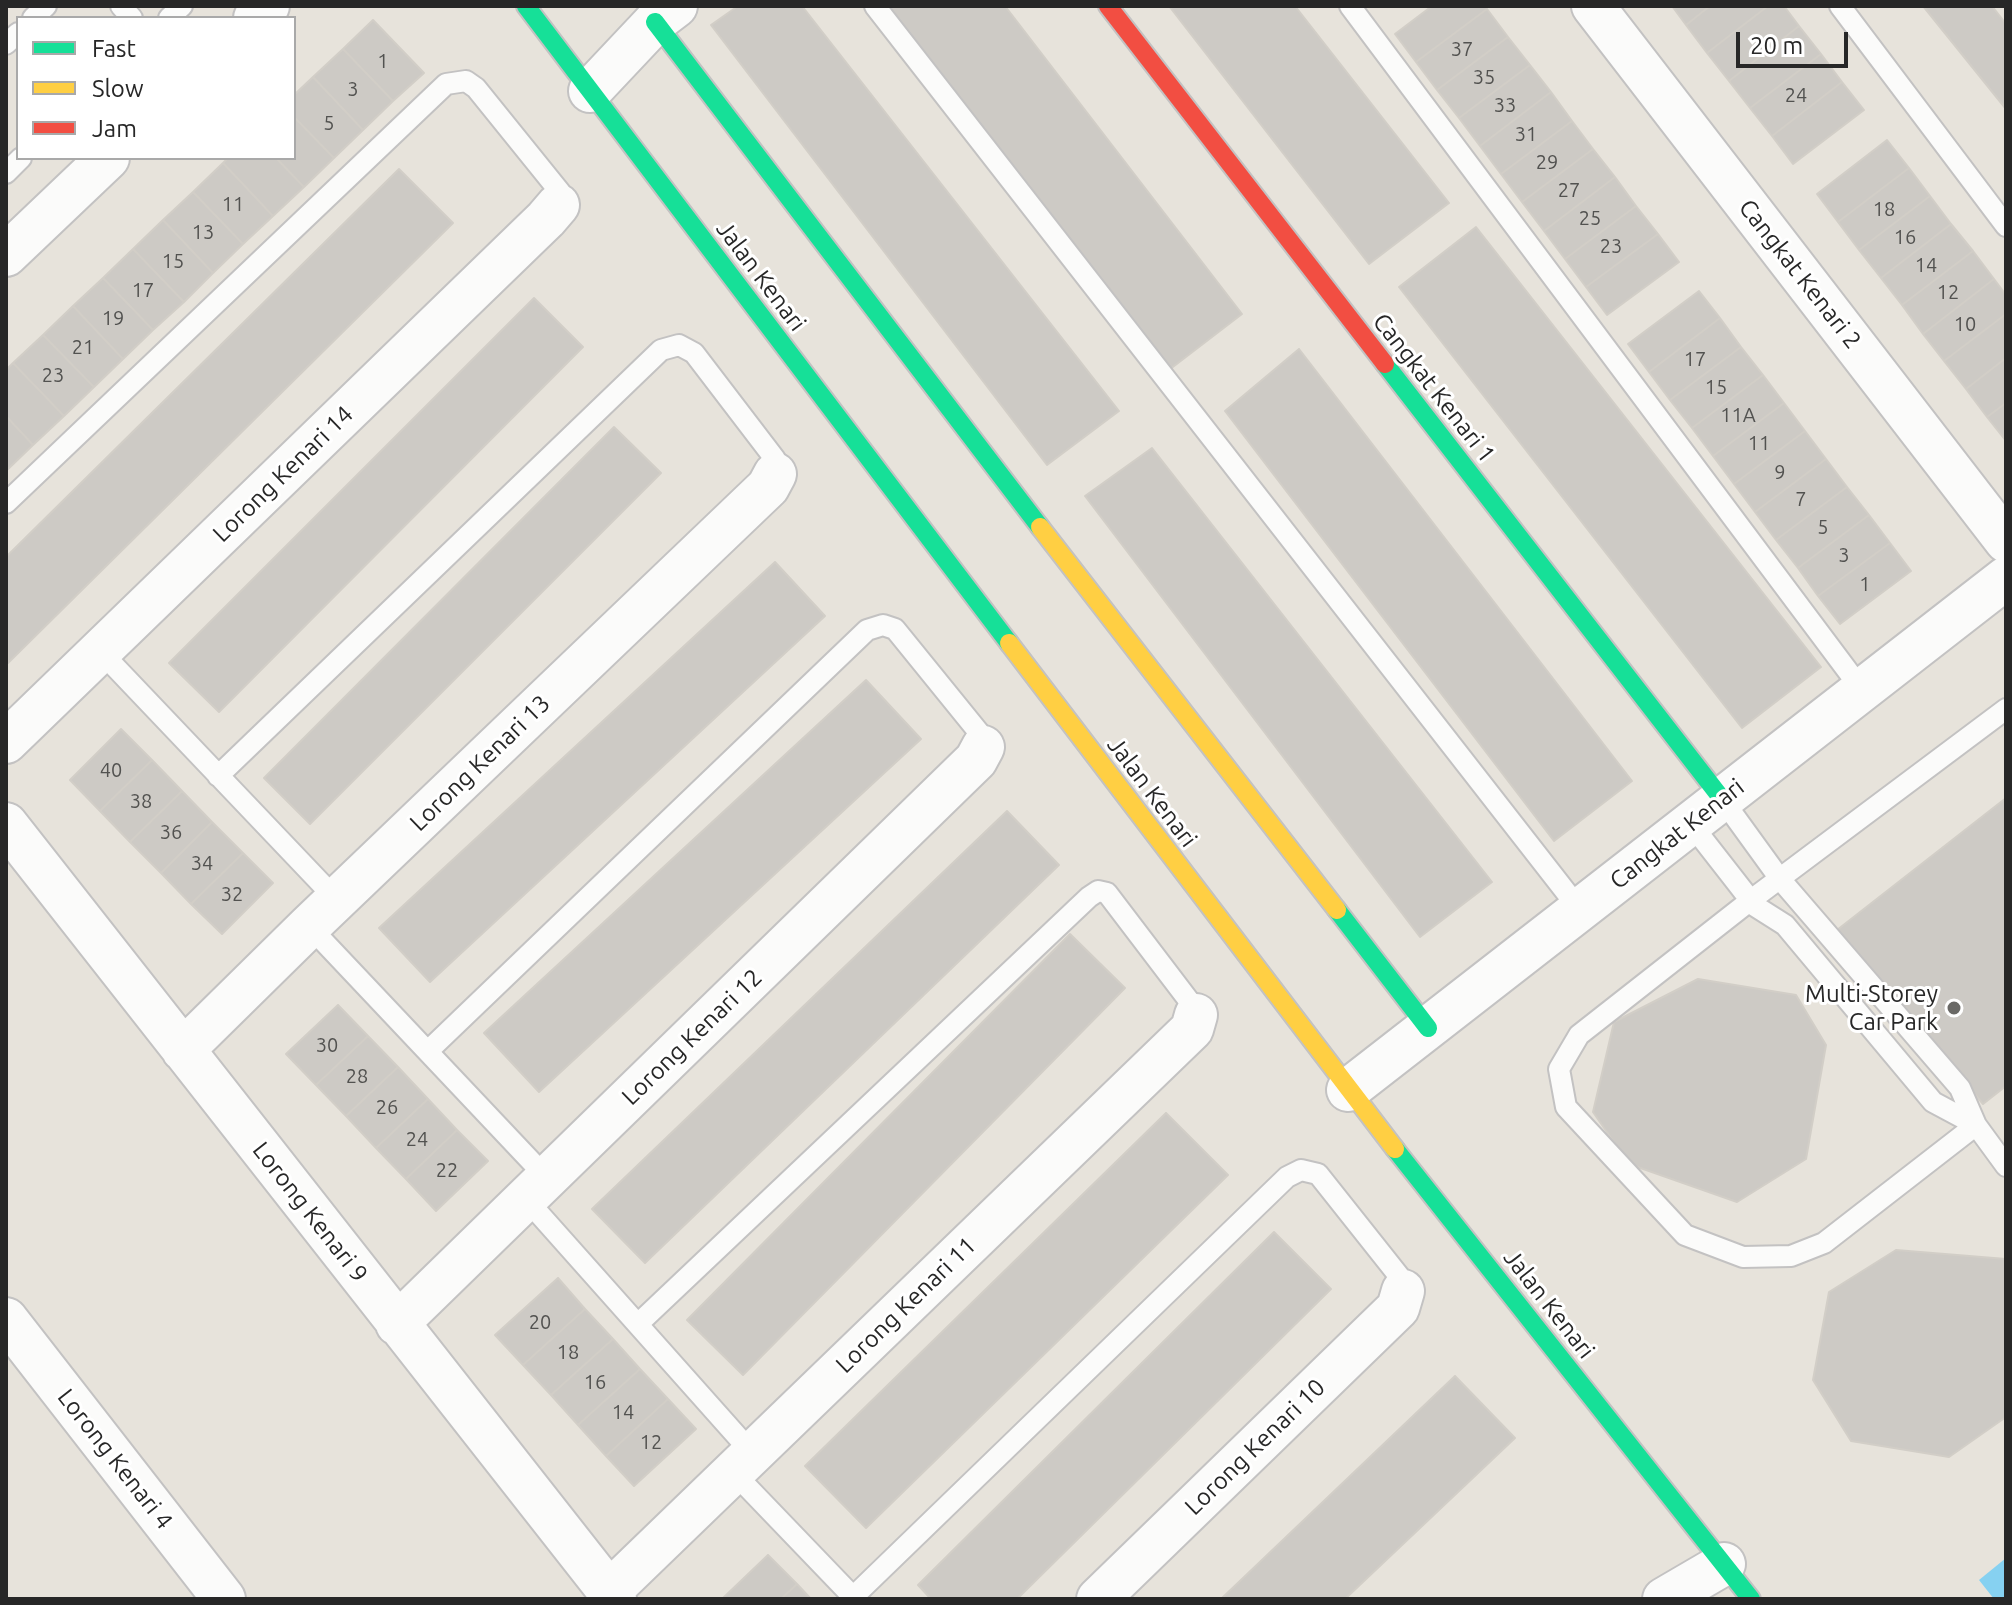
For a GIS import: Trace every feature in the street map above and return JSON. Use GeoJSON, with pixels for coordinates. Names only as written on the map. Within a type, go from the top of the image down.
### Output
{"type":"FeatureCollection","features":[{"type":"Feature","properties":{"kind":"street","name":"Jalan Kenari"},"geometry":{"type":"LineString","coordinates":[[526,6],[1348,1090],[1751,1599]]}},
{"type":"Feature","properties":{"kind":"street","name":"Cangkat Kenari 1"},"geometry":{"type":"LineString","coordinates":[[1108,6],[1707,812]]}},
{"type":"Feature","properties":{"kind":"street","name":"Cangkat Kenari 2"},"geometry":{"type":"LineString","coordinates":[[1593,6],[2006,541]]}},
{"type":"Feature","properties":{"kind":"street"},"geometry":{"type":"LineString","coordinates":[[590,91],[666,14],[1024,506],[1428,1028]]}},
{"type":"Feature","properties":{"kind":"street"},"geometry":{"type":"LineString","coordinates":[[6,255],[106,160]]}},
{"type":"Feature","properties":{"kind":"street","name":"Lorong Kenari 14"},"geometry":{"type":"LineString","coordinates":[[6,742],[558,205]]}},
{"type":"Feature","properties":{"kind":"street","name":"Lorong Kenari 13"},"geometry":{"type":"LineString","coordinates":[[183,1050],[768,487],[775,474]]}},
{"type":"Feature","properties":{"kind":"street","name":"Cangkat Kenari"},"geometry":{"type":"LineString","coordinates":[[1348,1090],[2006,578]]}},
{"type":"Feature","properties":{"kind":"street","name":"Lorong Kenari 12"},"geometry":{"type":"LineString","coordinates":[[397,1324],[976,760],[983,747]]}},
{"type":"Feature","properties":{"kind":"street","name":"Lorong Kenari 9"},"geometry":{"type":"LineString","coordinates":[[6,824],[612,1595]]}},
{"type":"Feature","properties":{"kind":"street","name":"Lorong Kenari 11"},"geometry":{"type":"LineString","coordinates":[[612,1595],[743,1463],[1192,1029],[1196,1015]]}},
{"type":"Feature","properties":{"kind":"street","name":"Lorong Kenari 10"},"geometry":{"type":"LineString","coordinates":[[1098,1599],[1398,1308],[1403,1291]]}},
{"type":"Feature","properties":{"kind":"street","name":"Lorong Kenari 4"},"geometry":{"type":"LineString","coordinates":[[6,1319],[224,1599]]}},
{"type":"Feature","properties":{"kind":"street"},"geometry":{"type":"LineString","coordinates":[[1664,1599],[1724,1564]]}},
{"type":"Feature","properties":{"kind":"lane"},"geometry":{"type":"LineString","coordinates":[[875,6],[1580,910]]}},
{"type":"Feature","properties":{"kind":"lane"},"geometry":{"type":"LineString","coordinates":[[1350,6],[1862,690]]}},
{"type":"Feature","properties":{"kind":"lane"},"geometry":{"type":"LineString","coordinates":[[1840,6],[2006,226]]}},
{"type":"Feature","properties":{"kind":"lane"},"geometry":{"type":"LineString","coordinates":[[6,503],[446,84],[466,81],[476,88],[560,192],[558,205]]}},
{"type":"Feature","properties":{"kind":"lane"},"geometry":{"type":"LineString","coordinates":[[218,776],[661,350],[679,345],[694,353],[775,459],[775,474]]}},
{"type":"Feature","properties":{"kind":"lane"},"geometry":{"type":"LineString","coordinates":[[428,1051],[867,630],[883,625],[895,629],[981,735],[983,747]]}},
{"type":"Feature","properties":{"kind":"lane"},"geometry":{"type":"LineString","coordinates":[[100,651],[218,776],[537,1189],[743,1463],[854,1598],[1287,1177],[1301,1170],[1318,1174],[1399,1276],[1403,1291]]}},
{"type":"Feature","properties":{"kind":"lane"},"geometry":{"type":"LineString","coordinates":[[1976,1125],[1824,1243],[1791,1256],[1743,1257],[1685,1235],[1566,1107],[1559,1069],[1579,1035],[1751,900],[2006,709]]}},
{"type":"Feature","properties":{"kind":"lane"},"geometry":{"type":"LineString","coordinates":[[1707,812],[1780,879],[1960,1088],[1976,1125],[2006,1166]]}},
{"type":"Feature","properties":{"kind":"lane"},"geometry":{"type":"LineString","coordinates":[[1707,812],[1751,900],[1785,925],[1933,1102],[1976,1125]]}},
{"type":"Feature","properties":{"kind":"lane"},"geometry":{"type":"LineString","coordinates":[[638,1324],[1098,891],[1107,893],[1193,1006],[1196,1015]]}},
{"type":"Feature","properties":{"kind":"water"},"geometry":{"type":"Polygon","coordinates":[[[2006,1558],[2006,1599],[1994,1599],[1979,1580],[2006,1558]]]}},
{"type":"Feature","properties":{"kind":"building"},"geometry":{"type":"Polygon","coordinates":[[[738,6],[802,6],[1119,411],[1047,465],[711,25],[738,6]]]}},
{"type":"Feature","properties":{"kind":"building"},"geometry":{"type":"Polygon","coordinates":[[[882,6],[1005,6],[1242,314],[1165,373],[882,6]]]}},
{"type":"Feature","properties":{"kind":"building"},"geometry":{"type":"Polygon","coordinates":[[[1169,6],[1295,6],[1449,203],[1369,264],[1169,6]]]}},
{"type":"Feature","properties":{"kind":"building"},"geometry":{"type":"Polygon","coordinates":[[[1432,6],[1485,6],[1487,9],[1416,62],[1395,34],[1432,6]]]}},
{"type":"Feature","properties":{"kind":"building"},"geometry":{"type":"Polygon","coordinates":[[[1672,6],[1710,6],[1686,25],[1672,6]]]}},
{"type":"Feature","properties":{"kind":"building"},"geometry":{"type":"Polygon","coordinates":[[[1710,6],[1768,6],[1707,53],[1686,25],[1710,6]]]}},
{"type":"Feature","properties":{"kind":"building"},"geometry":{"type":"Polygon","coordinates":[[[1768,6],[1784,6],[1799,26],[1729,81],[1707,53],[1768,6]]]}},
{"type":"Feature","properties":{"kind":"building"},"geometry":{"type":"Polygon","coordinates":[[[1923,6],[1992,6],[2006,24],[2006,109],[1923,6]]]}},
{"type":"Feature","properties":{"kind":"building"},"geometry":{"type":"Polygon","coordinates":[[[1487,9],[1508,37],[1437,90],[1416,62],[1487,9]]]}},
{"type":"Feature","properties":{"kind":"building"},"geometry":{"type":"Polygon","coordinates":[[[373,20],[424,73],[393,101],[343,49],[373,20]]]}},
{"type":"Feature","properties":{"kind":"building"},"geometry":{"type":"Polygon","coordinates":[[[1799,26],[1821,54],[1750,108],[1729,81],[1799,26]]]}},
{"type":"Feature","properties":{"kind":"building"},"geometry":{"type":"Polygon","coordinates":[[[1508,37],[1530,65],[1459,118],[1437,90],[1508,37]]]}},
{"type":"Feature","properties":{"kind":"building"},"geometry":{"type":"Polygon","coordinates":[[[343,49],[393,101],[363,130],[313,77],[343,49]]]}},
{"type":"Feature","properties":{"kind":"building"},"geometry":{"type":"Polygon","coordinates":[[[1821,54],[1842,82],[1772,136],[1750,108],[1821,54]]]}},
{"type":"Feature","properties":{"kind":"building"},"geometry":{"type":"Polygon","coordinates":[[[1530,65],[1551,92],[1480,146],[1459,118],[1530,65]]]}},
{"type":"Feature","properties":{"kind":"building"},"geometry":{"type":"Polygon","coordinates":[[[313,77],[363,130],[334,158],[296,119],[296,93],[313,77]]]}},
{"type":"Feature","properties":{"kind":"building"},"geometry":{"type":"Polygon","coordinates":[[[1842,82],[1864,110],[1793,164],[1772,136],[1842,82]]]}},
{"type":"Feature","properties":{"kind":"building"},"geometry":{"type":"Polygon","coordinates":[[[1551,92],[1572,121],[1501,174],[1480,146],[1551,92]]]}},
{"type":"Feature","properties":{"kind":"building"},"geometry":{"type":"Polygon","coordinates":[[[296,119],[334,158],[304,187],[278,160],[296,160],[296,119]]]}},
{"type":"Feature","properties":{"kind":"building"},"geometry":{"type":"Polygon","coordinates":[[[1572,121],[1593,149],[1522,202],[1501,174],[1572,121]]]}},
{"type":"Feature","properties":{"kind":"building"},"geometry":{"type":"Polygon","coordinates":[[[1887,140],[1909,168],[1838,222],[1817,194],[1887,140]]]}},
{"type":"Feature","properties":{"kind":"building"},"geometry":{"type":"Polygon","coordinates":[[[1593,149],[1615,177],[1544,231],[1522,202],[1593,149]]]}},
{"type":"Feature","properties":{"kind":"building"},"geometry":{"type":"Polygon","coordinates":[[[226,160],[278,160],[304,187],[273,216],[223,163],[226,160]]]}},
{"type":"Feature","properties":{"kind":"building"},"geometry":{"type":"Polygon","coordinates":[[[223,163],[273,216],[243,244],[193,192],[223,163]]]}},
{"type":"Feature","properties":{"kind":"building"},"geometry":{"type":"Polygon","coordinates":[[[1909,168],[1930,196],[1859,250],[1838,222],[1909,168]]]}},
{"type":"Feature","properties":{"kind":"building"},"geometry":{"type":"Polygon","coordinates":[[[399,169],[453,223],[8,663],[6,557],[399,169]]]}},
{"type":"Feature","properties":{"kind":"building"},"geometry":{"type":"Polygon","coordinates":[[[1615,177],[1636,206],[1565,259],[1544,231],[1615,177]]]}},
{"type":"Feature","properties":{"kind":"building"},"geometry":{"type":"Polygon","coordinates":[[[193,192],[243,244],[213,273],[163,220],[193,192]]]}},
{"type":"Feature","properties":{"kind":"building"},"geometry":{"type":"Polygon","coordinates":[[[1930,196],[1951,224],[1881,278],[1859,250],[1930,196]]]}},
{"type":"Feature","properties":{"kind":"building"},"geometry":{"type":"Polygon","coordinates":[[[1636,206],[1658,234],[1586,287],[1565,259],[1636,206]]]}},
{"type":"Feature","properties":{"kind":"building"},"geometry":{"type":"Polygon","coordinates":[[[163,220],[213,273],[184,302],[133,249],[163,220]]]}},
{"type":"Feature","properties":{"kind":"building"},"geometry":{"type":"Polygon","coordinates":[[[1951,224],[1973,251],[1902,305],[1881,278],[1951,224]]]}},
{"type":"Feature","properties":{"kind":"building"},"geometry":{"type":"Polygon","coordinates":[[[1476,227],[1821,667],[1742,728],[1399,287],[1476,227]]]}},
{"type":"Feature","properties":{"kind":"building"},"geometry":{"type":"Polygon","coordinates":[[[1658,234],[1679,262],[1607,315],[1586,287],[1658,234]]]}},
{"type":"Feature","properties":{"kind":"building"},"geometry":{"type":"Polygon","coordinates":[[[133,249],[184,302],[153,330],[103,278],[133,249]]]}},
{"type":"Feature","properties":{"kind":"building"},"geometry":{"type":"Polygon","coordinates":[[[1973,251],[1994,279],[1923,334],[1902,305],[1973,251]]]}},
{"type":"Feature","properties":{"kind":"building"},"geometry":{"type":"Polygon","coordinates":[[[103,278],[153,330],[123,359],[73,306],[103,278]]]}},
{"type":"Feature","properties":{"kind":"building"},"geometry":{"type":"Polygon","coordinates":[[[1994,279],[2006,295],[2006,314],[1944,361],[1923,334],[1994,279]]]}},
{"type":"Feature","properties":{"kind":"building"},"geometry":{"type":"Polygon","coordinates":[[[1699,291],[1720,318],[1649,372],[1628,344],[1699,291]]]}},
{"type":"Feature","properties":{"kind":"building"},"geometry":{"type":"Polygon","coordinates":[[[534,298],[583,347],[219,712],[169,663],[534,298]]]}},
{"type":"Feature","properties":{"kind":"building"},"geometry":{"type":"Polygon","coordinates":[[[73,306],[123,359],[94,387],[43,335],[73,306]]]}},
{"type":"Feature","properties":{"kind":"building"},"geometry":{"type":"Polygon","coordinates":[[[2006,314],[2006,358],[1966,389],[1944,361],[2006,314]]]}},
{"type":"Feature","properties":{"kind":"building"},"geometry":{"type":"Polygon","coordinates":[[[1720,318],[1741,347],[1670,400],[1649,372],[1720,318]]]}},
{"type":"Feature","properties":{"kind":"building"},"geometry":{"type":"Polygon","coordinates":[[[43,335],[94,387],[64,416],[13,363],[43,335]]]}},
{"type":"Feature","properties":{"kind":"building"},"geometry":{"type":"Polygon","coordinates":[[[1741,347],[1763,375],[1692,428],[1670,400],[1741,347]]]}},
{"type":"Feature","properties":{"kind":"building"},"geometry":{"type":"Polygon","coordinates":[[[1299,349],[1632,781],[1554,841],[1225,411],[1299,349]]]}},
{"type":"Feature","properties":{"kind":"building"},"geometry":{"type":"Polygon","coordinates":[[[2006,358],[2006,403],[1987,417],[1966,389],[2006,358]]]}},
{"type":"Feature","properties":{"kind":"building"},"geometry":{"type":"Polygon","coordinates":[[[13,363],[64,416],[33,445],[6,416],[6,370],[13,363]]]}},
{"type":"Feature","properties":{"kind":"building"},"geometry":{"type":"Polygon","coordinates":[[[1763,375],[1784,403],[1713,456],[1692,428],[1763,375]]]}},
{"type":"Feature","properties":{"kind":"building"},"geometry":{"type":"Polygon","coordinates":[[[1784,403],[1805,431],[1734,484],[1713,456],[1784,403]]]}},
{"type":"Feature","properties":{"kind":"building"},"geometry":{"type":"Polygon","coordinates":[[[2006,403],[2006,441],[1987,417],[2006,403]]]}},
{"type":"Feature","properties":{"kind":"building"},"geometry":{"type":"Polygon","coordinates":[[[6,416],[33,445],[6,471],[6,416]]]}},
{"type":"Feature","properties":{"kind":"building"},"geometry":{"type":"Polygon","coordinates":[[[614,427],[661,473],[310,824],[264,778],[614,427]]]}},
{"type":"Feature","properties":{"kind":"building"},"geometry":{"type":"Polygon","coordinates":[[[1805,431],[1826,459],[1755,512],[1734,484],[1805,431]]]}},
{"type":"Feature","properties":{"kind":"building"},"geometry":{"type":"Polygon","coordinates":[[[1152,448],[1492,882],[1420,937],[1085,496],[1152,448]]]}},
{"type":"Feature","properties":{"kind":"building"},"geometry":{"type":"Polygon","coordinates":[[[1826,459],[1847,487],[1776,540],[1755,512],[1826,459]]]}},
{"type":"Feature","properties":{"kind":"building"},"geometry":{"type":"Polygon","coordinates":[[[1847,487],[1869,515],[1798,568],[1776,540],[1847,487]]]}},
{"type":"Feature","properties":{"kind":"building"},"geometry":{"type":"Polygon","coordinates":[[[1869,515],[1890,543],[1818,596],[1798,568],[1869,515]]]}},
{"type":"Feature","properties":{"kind":"building"},"geometry":{"type":"Polygon","coordinates":[[[1890,543],[1911,571],[1840,624],[1818,596],[1890,543]]]}},
{"type":"Feature","properties":{"kind":"building"},"geometry":{"type":"Polygon","coordinates":[[[775,562],[825,616],[430,982],[379,928],[775,562]]]}},
{"type":"Feature","properties":{"kind":"building"},"geometry":{"type":"Polygon","coordinates":[[[866,680],[921,739],[539,1092],[484,1033],[866,680]]]}},
{"type":"Feature","properties":{"kind":"building"},"geometry":{"type":"Polygon","coordinates":[[[121,729],[152,760],[100,811],[70,780],[121,729]]]}},
{"type":"Feature","properties":{"kind":"building"},"geometry":{"type":"Polygon","coordinates":[[[152,760],[182,791],[130,842],[100,811],[152,760]]]}},
{"type":"Feature","properties":{"kind":"building"},"geometry":{"type":"Polygon","coordinates":[[[182,791],[212,822],[161,873],[130,842],[182,791]]]}},
{"type":"Feature","properties":{"kind":"building","name":"Multi-Storey Car Park"},"geometry":{"type":"Polygon","coordinates":[[[2006,798],[2006,1086],[1983,1104],[1837,930],[2006,798]]]}},
{"type":"Feature","properties":{"kind":"building"},"geometry":{"type":"Polygon","coordinates":[[[1007,811],[1059,865],[645,1263],[592,1209],[1007,811]]]}},
{"type":"Feature","properties":{"kind":"building"},"geometry":{"type":"Polygon","coordinates":[[[212,822],[243,853],[191,904],[161,873],[212,822]]]}},
{"type":"Feature","properties":{"kind":"building"},"geometry":{"type":"Polygon","coordinates":[[[243,853],[273,883],[222,934],[191,904],[243,853]]]}},
{"type":"Feature","properties":{"kind":"building"},"geometry":{"type":"Polygon","coordinates":[[[1070,934],[1125,988],[743,1375],[687,1320],[1070,934]]]}},
{"type":"Feature","properties":{"kind":"building"},"geometry":{"type":"Polygon","coordinates":[[[1698,979],[1796,995],[1826,1045],[1806,1159],[1737,1202],[1629,1164],[1593,1112],[1614,1022],[1698,979]]]}},
{"type":"Feature","properties":{"kind":"building"},"geometry":{"type":"Polygon","coordinates":[[[338,1005],[368,1036],[316,1085],[286,1054],[338,1005]]]}},
{"type":"Feature","properties":{"kind":"building"},"geometry":{"type":"Polygon","coordinates":[[[368,1036],[398,1067],[346,1116],[316,1085],[368,1036]]]}},
{"type":"Feature","properties":{"kind":"building"},"geometry":{"type":"Polygon","coordinates":[[[398,1067],[428,1099],[376,1148],[346,1116],[398,1067]]]}},
{"type":"Feature","properties":{"kind":"building"},"geometry":{"type":"Polygon","coordinates":[[[428,1099],[457,1130],[406,1179],[376,1148],[428,1099]]]}},
{"type":"Feature","properties":{"kind":"building"},"geometry":{"type":"Polygon","coordinates":[[[1166,1113],[1228,1175],[866,1528],[805,1466],[1166,1113]]]}},
{"type":"Feature","properties":{"kind":"building"},"geometry":{"type":"Polygon","coordinates":[[[457,1130],[488,1161],[436,1211],[406,1179],[457,1130]]]}},
{"type":"Feature","properties":{"kind":"building"},"geometry":{"type":"Polygon","coordinates":[[[1274,1232],[1331,1289],[1017,1599],[931,1599],[918,1585],[1274,1232]]]}},
{"type":"Feature","properties":{"kind":"building"},"geometry":{"type":"Polygon","coordinates":[[[1896,1250],[2006,1259],[2006,1417],[1949,1457],[1851,1441],[1813,1380],[1829,1292],[1896,1250]]]}},
{"type":"Feature","properties":{"kind":"building"},"geometry":{"type":"Polygon","coordinates":[[[558,1278],[585,1309],[523,1365],[495,1335],[558,1278]]]}},
{"type":"Feature","properties":{"kind":"building"},"geometry":{"type":"Polygon","coordinates":[[[585,1309],[613,1339],[551,1395],[523,1365],[585,1309]]]}},
{"type":"Feature","properties":{"kind":"building"},"geometry":{"type":"Polygon","coordinates":[[[613,1339],[640,1369],[578,1425],[551,1395],[613,1339]]]}},
{"type":"Feature","properties":{"kind":"building"},"geometry":{"type":"Polygon","coordinates":[[[640,1369],[668,1399],[606,1456],[578,1425],[640,1369]]]}},
{"type":"Feature","properties":{"kind":"building"},"geometry":{"type":"Polygon","coordinates":[[[1455,1376],[1515,1438],[1345,1599],[1221,1599],[1455,1376]]]}},
{"type":"Feature","properties":{"kind":"building"},"geometry":{"type":"Polygon","coordinates":[[[668,1399],[696,1429],[634,1486],[606,1456],[668,1399]]]}},
{"type":"Feature","properties":{"kind":"building"},"geometry":{"type":"Polygon","coordinates":[[[768,1555],[797,1584],[781,1599],[722,1599],[768,1555]]]}},
{"type":"Feature","properties":{"kind":"building"},"geometry":{"type":"Polygon","coordinates":[[[797,1584],[811,1599],[781,1599],[797,1584]]]}},
{"type":"Feature","properties":{"kind":"traffic: fast"},"geometry":{"type":"LineString","coordinates":[[526,6],[1009,643]]}},
{"type":"Feature","properties":{"kind":"traffic: fast"},"geometry":{"type":"LineString","coordinates":[[655,22],[1040,527]]}},
{"type":"Feature","properties":{"kind":"traffic: fast"},"geometry":{"type":"LineString","coordinates":[[1385,364],[1722,799]]}},
{"type":"Feature","properties":{"kind":"traffic: fast"},"geometry":{"type":"LineString","coordinates":[[1337,910],[1428,1028]]}},
{"type":"Feature","properties":{"kind":"traffic: fast"},"geometry":{"type":"LineString","coordinates":[[1395,1149],[1751,1599]]}},
{"type":"Feature","properties":{"kind":"traffic: slow"},"geometry":{"type":"LineString","coordinates":[[1040,527],[1337,910]]}},
{"type":"Feature","properties":{"kind":"traffic: slow"},"geometry":{"type":"LineString","coordinates":[[1009,643],[1395,1149]]}},
{"type":"Feature","properties":{"kind":"traffic: jam"},"geometry":{"type":"LineString","coordinates":[[1108,6],[1385,364]]}},
{"type":"Feature","properties":{"kind":"place","name":"Multi-Storey Car Park"},"geometry":{"type":"Point","coordinates":[1954,1008]}}]}
